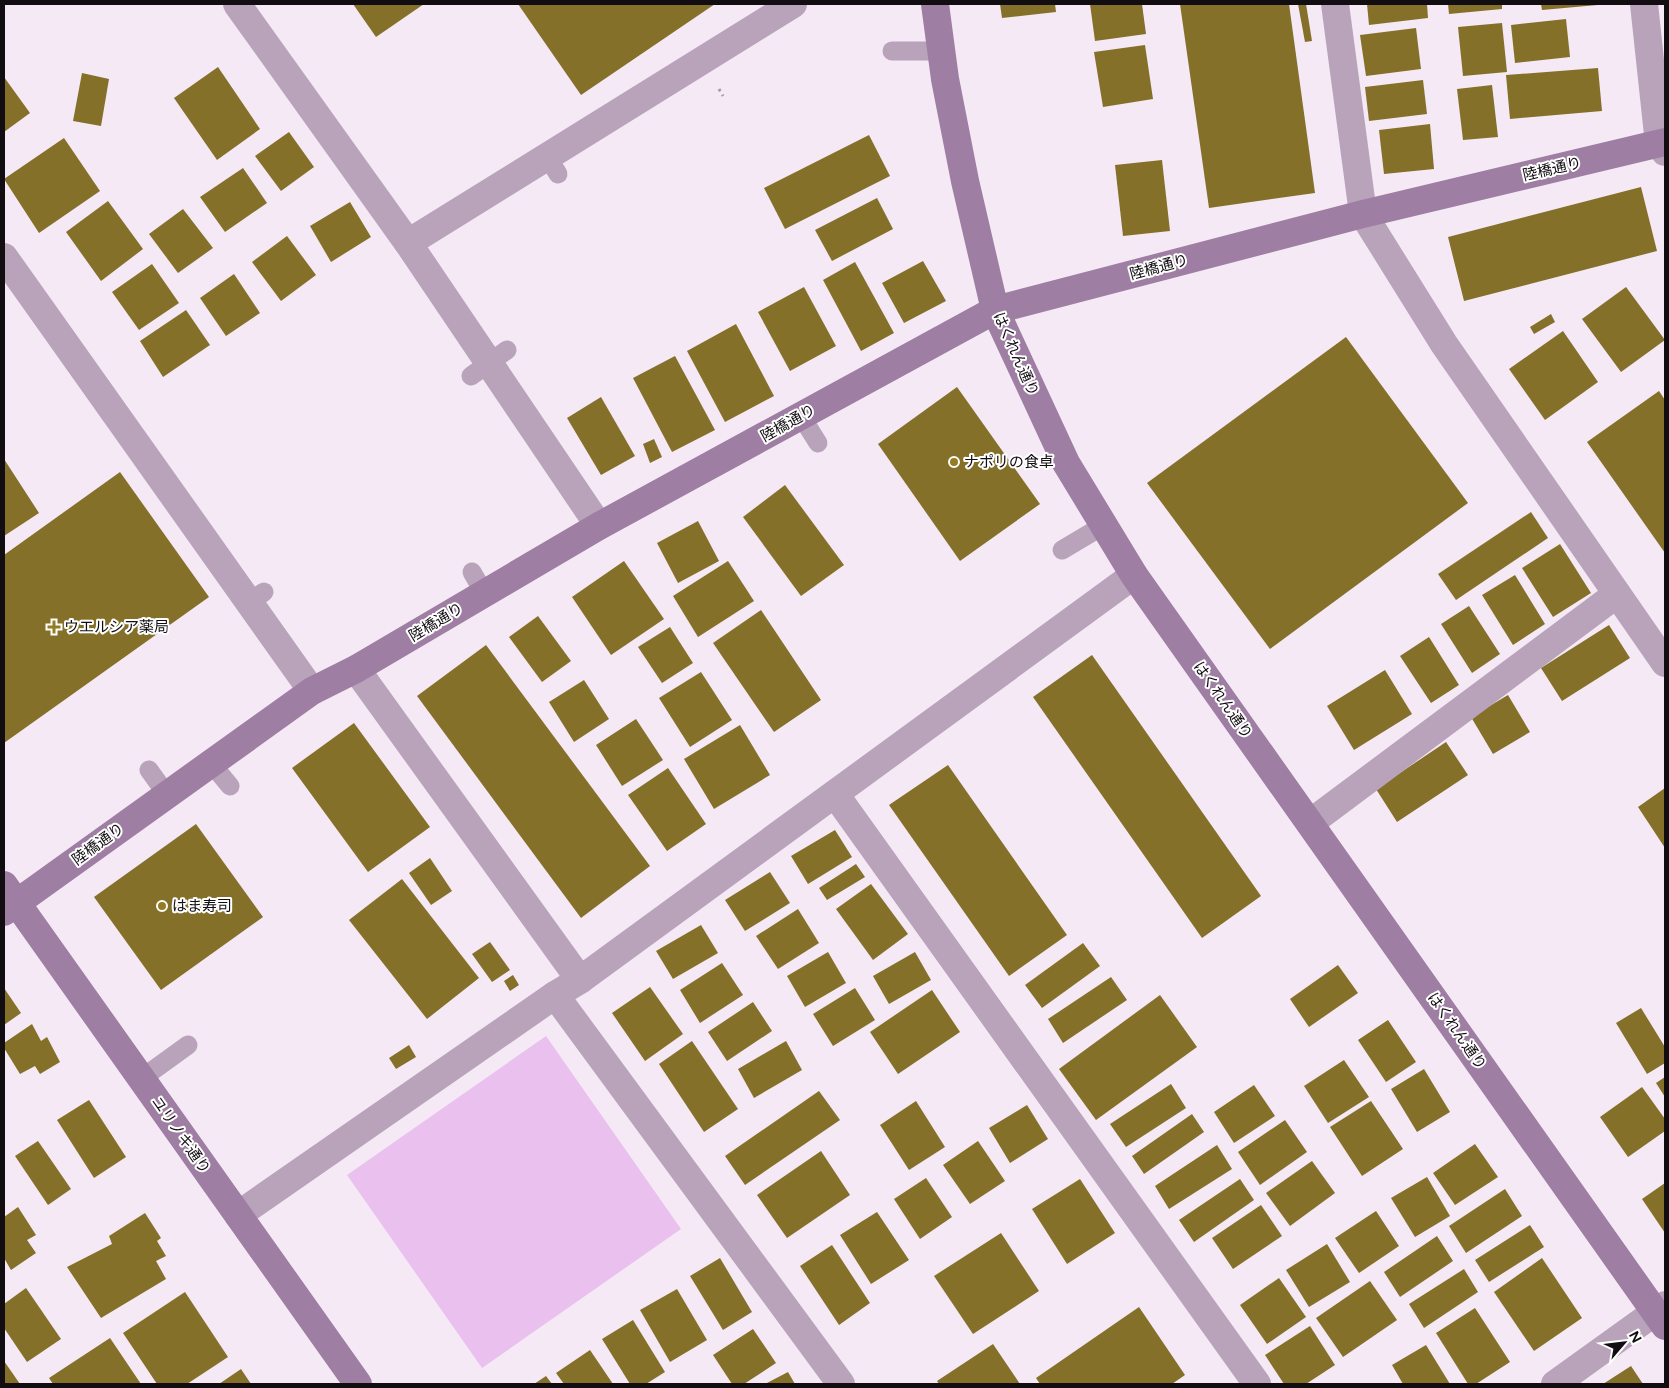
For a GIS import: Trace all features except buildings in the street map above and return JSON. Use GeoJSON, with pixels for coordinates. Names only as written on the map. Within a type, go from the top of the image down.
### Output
{"type":"FeatureCollection","features":[{"type":"Feature","properties":{"kind":"street"},"geometry":{"type":"LineString","coordinates":[[237,4],[408,243],[599,526]]}},
{"type":"Feature","properties":{"kind":"street"},"geometry":{"type":"LineString","coordinates":[[408,243],[553,165],[793,4]]}},
{"type":"Feature","properties":{"kind":"street","name":"はくれん通り"},"geometry":{"type":"LineString","coordinates":[[935,4],[945,79],[965,181],[995,310],[1066,462],[1134,574],[1662,1314]]}},
{"type":"Feature","properties":{"kind":"street"},"geometry":{"type":"LineString","coordinates":[[1335,4],[1363,214],[1444,344],[1665,663]]}},
{"type":"Feature","properties":{"kind":"street"},"geometry":{"type":"LineString","coordinates":[[1644,4],[1663,146]]}},
{"type":"Feature","properties":{"kind":"street","name":"陸橋通り"},"geometry":{"type":"LineString","coordinates":[[8,900],[167,795],[312,690],[356,669],[478,582],[599,526],[995,310],[1363,214],[1663,146]]}},
{"type":"Feature","properties":{"kind":"street"},"geometry":{"type":"LineString","coordinates":[[4,257],[256,597],[312,690]]}},
{"type":"Feature","properties":{"kind":"street"},"geometry":{"type":"LineString","coordinates":[[238,1216],[318,1150],[580,980],[1134,574]]}},
{"type":"Feature","properties":{"kind":"street"},"geometry":{"type":"LineString","coordinates":[[1310,823],[1617,594]]}},
{"type":"Feature","properties":{"kind":"street"},"geometry":{"type":"LineString","coordinates":[[356,669],[580,980]]}},
{"type":"Feature","properties":{"kind":"street"},"geometry":{"type":"LineString","coordinates":[[835,794],[1258,1384]]}},
{"type":"Feature","properties":{"kind":"street","name":"ユリノキ通り"},"geometry":{"type":"LineString","coordinates":[[8,900],[141,1079],[358,1384]]}},
{"type":"Feature","properties":{"kind":"street"},"geometry":{"type":"LineString","coordinates":[[555,995],[841,1384]]}},
{"type":"Feature","properties":{"kind":"street"},"geometry":{"type":"LineString","coordinates":[[1555,1384],[1662,1314]]}},
{"type":"Feature","properties":{"kind":"lane"},"geometry":{"type":"LineString","coordinates":[[892,51],[942,51]]}},
{"type":"Feature","properties":{"kind":"lane"},"geometry":{"type":"LineString","coordinates":[[800,416],[818,442]]}},
{"type":"Feature","properties":{"kind":"lane"},"geometry":{"type":"LineString","coordinates":[[1062,550],[1104,525]]}},
{"type":"Feature","properties":{"kind":"lane"},"geometry":{"type":"LineString","coordinates":[[211,763],[230,786]]}},
{"type":"Feature","properties":{"kind":"lane"},"geometry":{"type":"LineString","coordinates":[[149,770],[167,795]]}},
{"type":"Feature","properties":{"kind":"lane"},"geometry":{"type":"LineString","coordinates":[[141,1079],[188,1045]]}},
{"type":"Feature","properties":{"kind":"shaded area"},"geometry":{"type":"Polygon","coordinates":[[[546,1036],[681,1229],[482,1368],[347,1175],[546,1036]]]}},
{"type":"Feature","properties":{"kind":"place","name":"ナポリの食卓"},"geometry":{"type":"Point","coordinates":[954,462]}},
{"type":"Feature","properties":{"kind":"place","name":"ウエルシア薬局"},"geometry":{"type":"Point","coordinates":[54,627]}},
{"type":"Feature","properties":{"kind":"place","name":"はま寿司"},"geometry":{"type":"Point","coordinates":[162,906]}}]}
